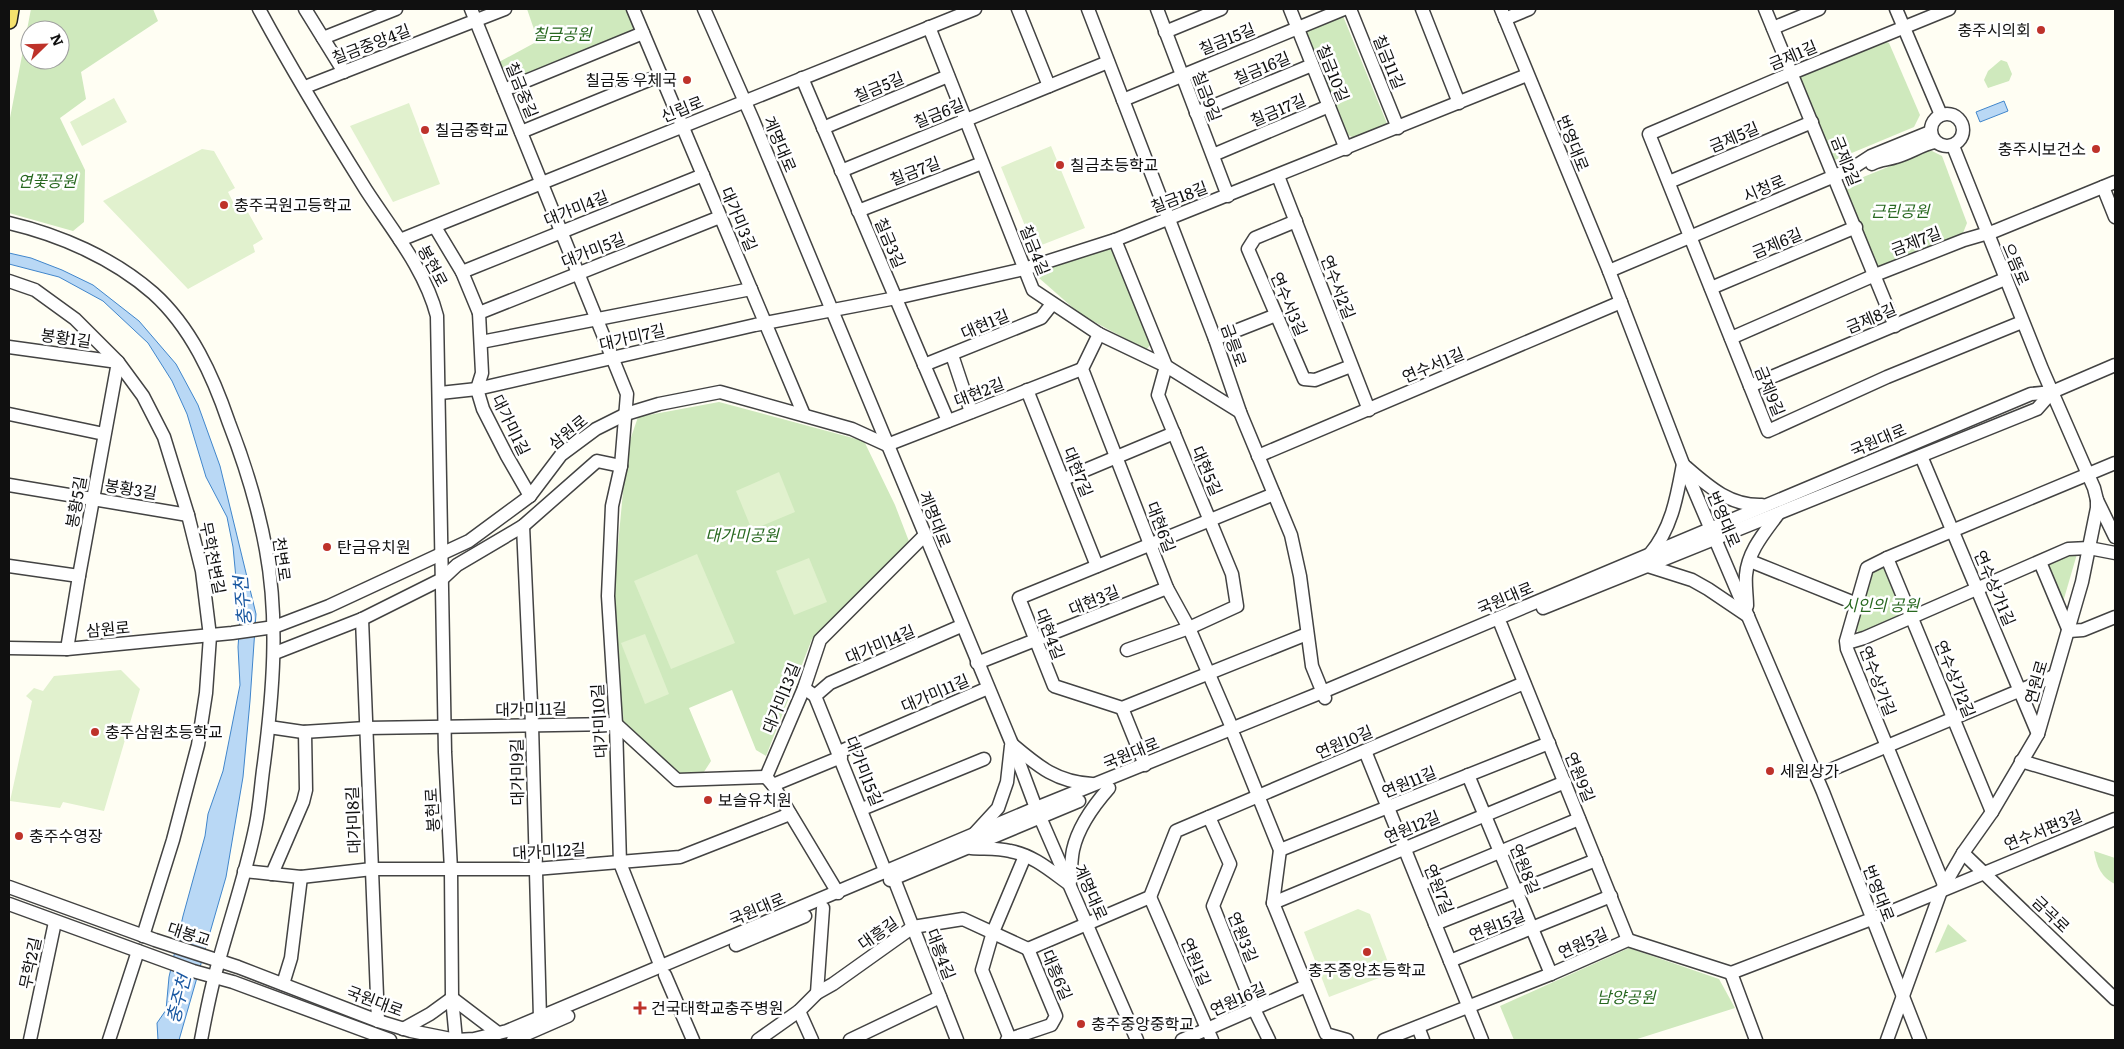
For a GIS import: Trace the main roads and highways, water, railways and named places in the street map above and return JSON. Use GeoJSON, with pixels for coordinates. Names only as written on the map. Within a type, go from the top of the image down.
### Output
{"type":"FeatureCollection","features":[{"type":"Feature","properties":{"kind":"main road"},"geometry":{"type":"LineString","coordinates":[[9,21],[11,9]]}},
{"type":"Feature","properties":{"kind":"water"},"geometry":{"type":"Polygon","coordinates":[[[2004,101],[2008,111],[1980,122],[1976,112],[2004,101]]]}},
{"type":"Feature","properties":{"kind":"water","name":"충주천"},"geometry":{"type":"Polygon","coordinates":[[[9,253],[31,258],[93,285],[139,321],[176,364],[198,405],[220,466],[256,614],[243,777],[226,877],[179,1040],[158,1040],[157,1023],[166,1010],[169,977],[183,916],[205,836],[208,814],[223,771],[240,685],[238,647],[240,620],[233,547],[227,517],[206,477],[187,414],[172,381],[148,343],[103,301],[59,277],[9,264],[9,253]]]}},
{"type":"Feature","properties":{"kind":"place","name":"충주시의회"},"geometry":{"type":"Point","coordinates":[2041,30]}},
{"type":"Feature","properties":{"kind":"place","name":"칠금동 우체국"},"geometry":{"type":"Point","coordinates":[687,80]}},
{"type":"Feature","properties":{"kind":"place","name":"칠금중학교"},"geometry":{"type":"Point","coordinates":[425,130]}},
{"type":"Feature","properties":{"kind":"place","name":"충주시보건소"},"geometry":{"type":"Point","coordinates":[2096,149]}},
{"type":"Feature","properties":{"kind":"place","name":"칠금초등학교"},"geometry":{"type":"Point","coordinates":[1060,165]}},
{"type":"Feature","properties":{"kind":"place","name":"충주국원고등학교"},"geometry":{"type":"Point","coordinates":[224,205]}},
{"type":"Feature","properties":{"kind":"place","name":"탄금유치원"},"geometry":{"type":"Point","coordinates":[327,547]}},
{"type":"Feature","properties":{"kind":"place","name":"충주삼원초등학교"},"geometry":{"type":"Point","coordinates":[95,732]}},
{"type":"Feature","properties":{"kind":"place","name":"세원상가"},"geometry":{"type":"Point","coordinates":[1770,771]}},
{"type":"Feature","properties":{"kind":"place","name":"보슬유치원"},"geometry":{"type":"Point","coordinates":[708,800]}},
{"type":"Feature","properties":{"kind":"place","name":"충주수영장"},"geometry":{"type":"Point","coordinates":[19,836]}},
{"type":"Feature","properties":{"kind":"place","name":"충주중앙초등학교"},"geometry":{"type":"Point","coordinates":[1367,952]}},
{"type":"Feature","properties":{"kind":"place","name":"건국대학교충주병원"},"geometry":{"type":"Point","coordinates":[640,1008]}},
{"type":"Feature","properties":{"kind":"place","name":"충주중앙중학교"},"geometry":{"type":"Point","coordinates":[1081,1024]}},
{"type":"Feature","properties":{"kind":"park label","name":"칠금공원"},"geometry":{"type":"Point","coordinates":[562,34]}},
{"type":"Feature","properties":{"kind":"park label","name":"연꽃공원"},"geometry":{"type":"Point","coordinates":[47,181]}},
{"type":"Feature","properties":{"kind":"park label","name":"근린공원"},"geometry":{"type":"Point","coordinates":[1900,211]}},
{"type":"Feature","properties":{"kind":"park label","name":"대가미공원"},"geometry":{"type":"Point","coordinates":[742,535]}},
{"type":"Feature","properties":{"kind":"park label","name":"시인의 공원"},"geometry":{"type":"Point","coordinates":[1881,605]}},
{"type":"Feature","properties":{"kind":"park label","name":"남양공원"},"geometry":{"type":"Point","coordinates":[1626,997]}}]}
